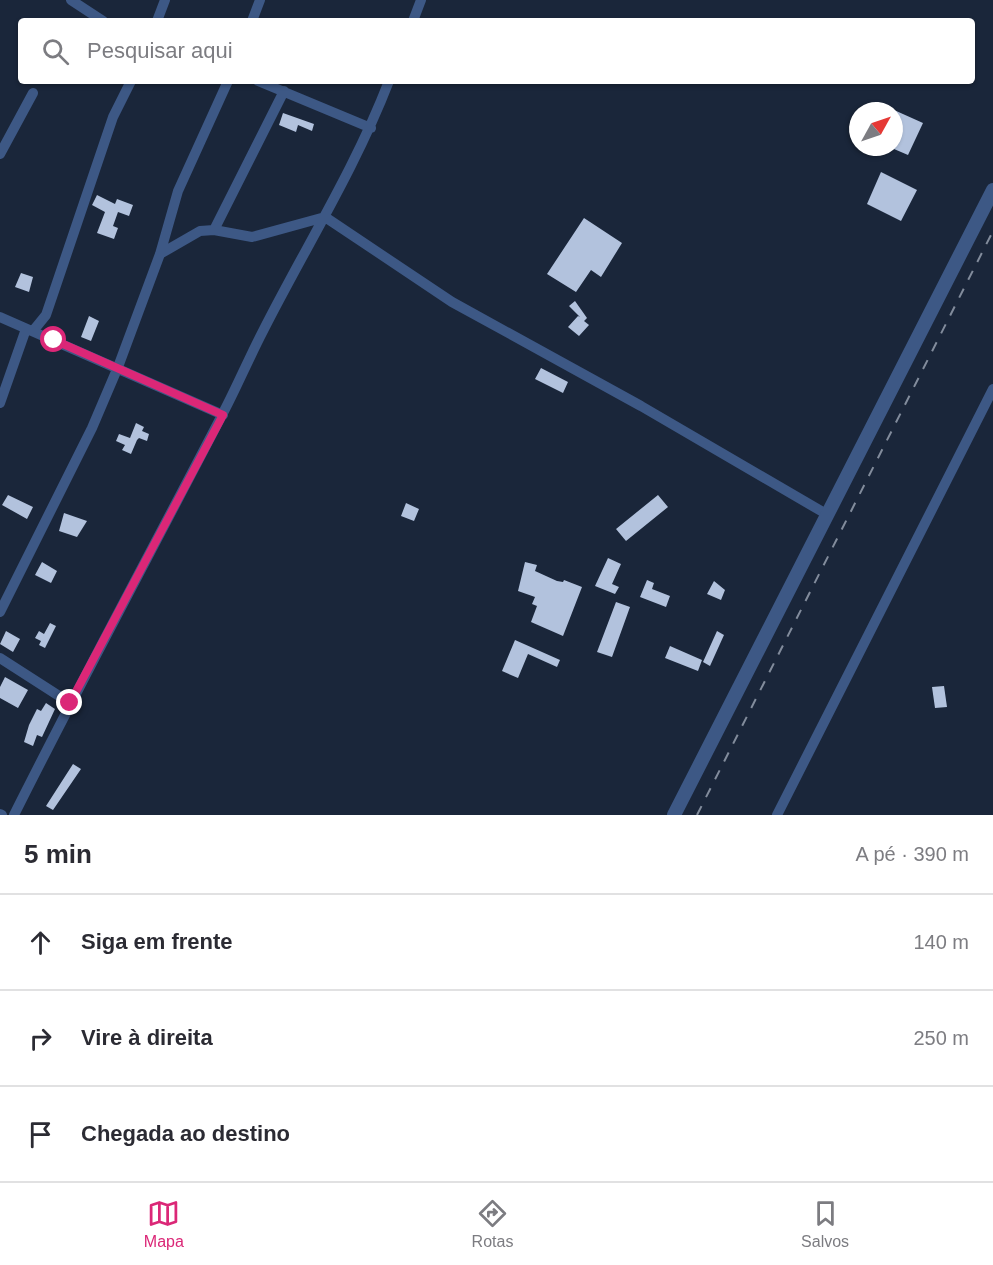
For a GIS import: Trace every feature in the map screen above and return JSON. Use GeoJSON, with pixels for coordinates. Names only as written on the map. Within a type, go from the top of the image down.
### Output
{"type":"FeatureCollection","features":[{"type":"Feature","properties":{"kind":"street"},"geometry":{"type":"LineString","coordinates":[[70,0],[98,18]]}},
{"type":"Feature","properties":{"kind":"street"},"geometry":{"type":"LineString","coordinates":[[158,18],[165,0]]}},
{"type":"Feature","properties":{"kind":"street"},"geometry":{"type":"LineString","coordinates":[[253,18],[260,0]]}},
{"type":"Feature","properties":{"kind":"street"},"geometry":{"type":"LineString","coordinates":[[413,18],[421,0]]}},
{"type":"Feature","properties":{"kind":"street"},"geometry":{"type":"LineString","coordinates":[[0,403],[29,330],[46,315],[113,117],[130,84]]}},
{"type":"Feature","properties":{"kind":"street"},"geometry":{"type":"LineString","coordinates":[[0,612],[92,428],[118,367],[160,254],[178,191],[227,84]]}},
{"type":"Feature","properties":{"kind":"street"},"geometry":{"type":"LineString","coordinates":[[265,84],[371,128]]}},
{"type":"Feature","properties":{"kind":"street"},"geometry":{"type":"LineString","coordinates":[[14,815],[70,703],[223,415],[263,331],[325,218],[371,128],[388,84]]}},
{"type":"Feature","properties":{"kind":"street"},"geometry":{"type":"LineString","coordinates":[[214,230],[284,92]]}},
{"type":"Feature","properties":{"kind":"street"},"geometry":{"type":"LineString","coordinates":[[0,154],[33,93]]}},
{"type":"Feature","properties":{"kind":"street"},"geometry":{"type":"LineString","coordinates":[[674,815],[993,190]]}},
{"type":"Feature","properties":{"kind":"street"},"geometry":{"type":"LineString","coordinates":[[160,254],[181,239],[200,231],[214,230],[252,237],[325,218],[452,302],[641,406],[828,516]]}},
{"type":"Feature","properties":{"kind":"street"},"geometry":{"type":"LineString","coordinates":[[46,315],[54,340]]}},
{"type":"Feature","properties":{"kind":"street"},"geometry":{"type":"LineString","coordinates":[[0,317],[223,415]]}},
{"type":"Feature","properties":{"kind":"street"},"geometry":{"type":"LineString","coordinates":[[777,815],[993,389]]}},
{"type":"Feature","properties":{"kind":"street"},"geometry":{"type":"LineString","coordinates":[[0,658],[70,703]]}},
{"type":"Feature","properties":{"kind":"building"},"geometry":{"type":"Polygon","coordinates":[[[283,113],[314,124],[312,131],[298,125],[296,132],[279,125],[283,113]]]}},
{"type":"Feature","properties":{"kind":"building"},"geometry":{"type":"Polygon","coordinates":[[[903,114],[923,123],[908,155],[903,153],[903,114]]]}},
{"type":"Feature","properties":{"kind":"building"},"geometry":{"type":"Polygon","coordinates":[[[881,172],[917,190],[901,221],[867,204],[881,172]]]}},
{"type":"Feature","properties":{"kind":"building"},"geometry":{"type":"Polygon","coordinates":[[[97,195],[115,204],[117,199],[133,205],[129,216],[118,212],[113,226],[118,228],[114,239],[97,233],[105,212],[92,205],[97,195]]]}},
{"type":"Feature","properties":{"kind":"building"},"geometry":{"type":"Polygon","coordinates":[[[584,218],[622,243],[601,277],[591,270],[576,292],[547,274],[584,218]]]}},
{"type":"Feature","properties":{"kind":"building"},"geometry":{"type":"Polygon","coordinates":[[[21,273],[33,277],[29,292],[15,287],[21,273]]]}},
{"type":"Feature","properties":{"kind":"building"},"geometry":{"type":"Polygon","coordinates":[[[575,301],[587,318],[584,321],[589,325],[579,336],[568,327],[578,316],[580,317],[569,306],[575,301]]]}},
{"type":"Feature","properties":{"kind":"building"},"geometry":{"type":"Polygon","coordinates":[[[89,316],[99,321],[91,341],[81,337],[89,316]]]}},
{"type":"Feature","properties":{"kind":"building"},"geometry":{"type":"Polygon","coordinates":[[[541,368],[568,382],[563,393],[535,379],[541,368]]]}},
{"type":"Feature","properties":{"kind":"building"},"geometry":{"type":"Polygon","coordinates":[[[136,423],[144,427],[142,431],[149,434],[147,441],[139,438],[137,440],[131,454],[122,450],[125,445],[116,441],[119,434],[130,438],[136,423]]]}},
{"type":"Feature","properties":{"kind":"building"},"geometry":{"type":"Polygon","coordinates":[[[8,495],[33,507],[27,519],[2,505],[8,495]]]}},
{"type":"Feature","properties":{"kind":"building"},"geometry":{"type":"Polygon","coordinates":[[[658,495],[668,507],[626,541],[616,529],[658,495]]]}},
{"type":"Feature","properties":{"kind":"building"},"geometry":{"type":"Polygon","coordinates":[[[406,503],[419,509],[414,521],[401,516],[406,503]]]}},
{"type":"Feature","properties":{"kind":"building"},"geometry":{"type":"Polygon","coordinates":[[[64,513],[87,521],[77,537],[59,531],[64,513]]]}},
{"type":"Feature","properties":{"kind":"building"},"geometry":{"type":"Polygon","coordinates":[[[608,558],[621,564],[612,584],[619,587],[615,594],[595,586],[608,558]]]}},
{"type":"Feature","properties":{"kind":"building"},"geometry":{"type":"Polygon","coordinates":[[[42,562],[57,571],[51,583],[35,575],[42,562]]]}},
{"type":"Feature","properties":{"kind":"building"},"geometry":{"type":"Polygon","coordinates":[[[525,562],[537,565],[535,571],[557,581],[563,582],[564,580],[582,587],[563,636],[531,622],[537,606],[532,604],[535,597],[518,591],[525,562]]]}},
{"type":"Feature","properties":{"kind":"building"},"geometry":{"type":"Polygon","coordinates":[[[647,580],[654,583],[652,589],[670,596],[666,607],[640,597],[647,580]]]}},
{"type":"Feature","properties":{"kind":"building"},"geometry":{"type":"Polygon","coordinates":[[[714,581],[725,590],[721,600],[707,594],[714,581]]]}},
{"type":"Feature","properties":{"kind":"building"},"geometry":{"type":"Polygon","coordinates":[[[616,602],[630,607],[612,657],[597,652],[616,602]]]}},
{"type":"Feature","properties":{"kind":"building"},"geometry":{"type":"Polygon","coordinates":[[[50,623],[56,626],[45,648],[39,645],[41,641],[35,638],[39,631],[44,634],[50,623]]]}},
{"type":"Feature","properties":{"kind":"building"},"geometry":{"type":"Polygon","coordinates":[[[6,631],[20,639],[13,652],[0,644],[6,631]]]}},
{"type":"Feature","properties":{"kind":"building"},"geometry":{"type":"Polygon","coordinates":[[[717,631],[724,635],[710,666],[703,662],[717,631]]]}},
{"type":"Feature","properties":{"kind":"building"},"geometry":{"type":"Polygon","coordinates":[[[515,640],[560,660],[557,667],[528,654],[518,678],[502,671],[515,640]]]}},
{"type":"Feature","properties":{"kind":"building"},"geometry":{"type":"Polygon","coordinates":[[[670,646],[702,660],[698,671],[665,658],[670,646]]]}},
{"type":"Feature","properties":{"kind":"building"},"geometry":{"type":"Polygon","coordinates":[[[5,677],[28,690],[18,708],[0,698],[0,687],[5,677]]]}},
{"type":"Feature","properties":{"kind":"building"},"geometry":{"type":"Polygon","coordinates":[[[944,686],[947,707],[935,708],[932,687],[944,686]]]}},
{"type":"Feature","properties":{"kind":"building"},"geometry":{"type":"Polygon","coordinates":[[[46,703],[55,709],[42,737],[37,735],[33,746],[24,742],[29,725],[37,709],[41,711],[46,703]]]}},
{"type":"Feature","properties":{"kind":"building"},"geometry":{"type":"Polygon","coordinates":[[[73,764],[81,769],[53,810],[46,806],[73,764]]]}},
{"type":"Feature","properties":{"kind":"railway"},"geometry":{"type":"LineString","coordinates":[[697,815],[993,231]]}},
{"type":"Feature","properties":{"kind":"route"},"geometry":{"type":"LineString","coordinates":[[54,340],[223,415],[70,703]]}}]}
